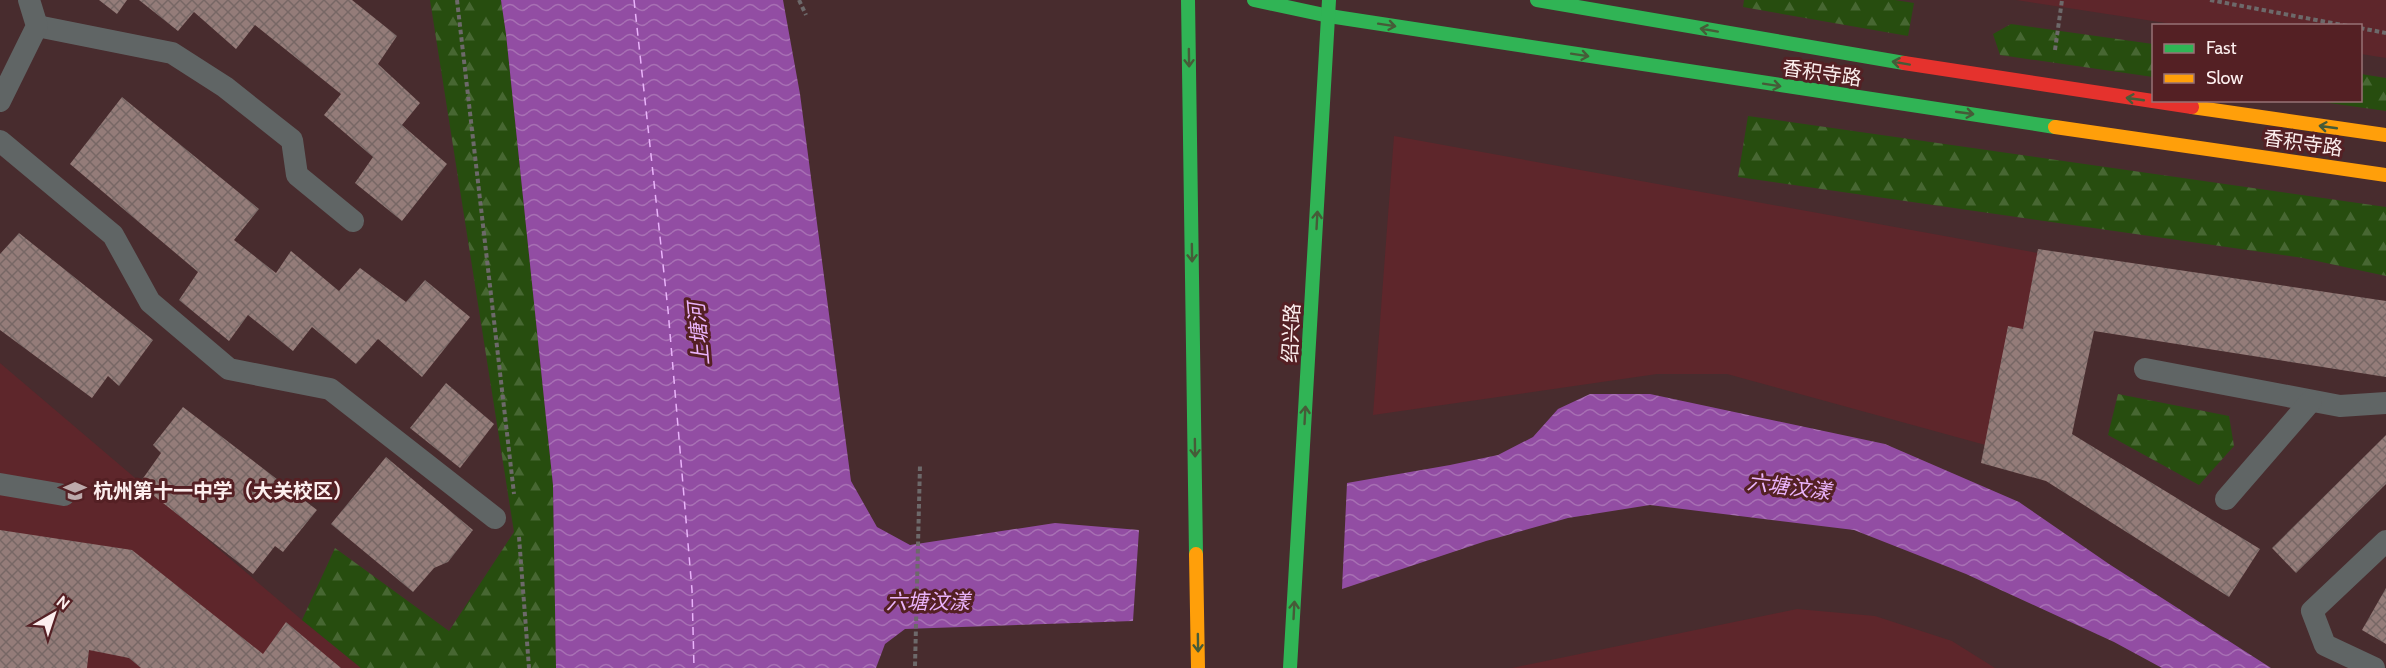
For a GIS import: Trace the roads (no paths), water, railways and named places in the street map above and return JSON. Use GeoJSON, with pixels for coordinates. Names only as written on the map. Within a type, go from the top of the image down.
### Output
{"type":"FeatureCollection","features":[{"type":"Feature","properties":{"kind":"main road"},"geometry":{"type":"LineString","coordinates":[[1188,0],[1198,668]]}},
{"type":"Feature","properties":{"kind":"main road","name":"香积寺路"},"geometry":{"type":"LineString","coordinates":[[1254,0],[1329,16],[1792,88],[2386,175]]}},
{"type":"Feature","properties":{"kind":"main road","name":"绍兴路"},"geometry":{"type":"LineString","coordinates":[[1290,668],[1329,0]]}},
{"type":"Feature","properties":{"kind":"main road","name":"香积寺路"},"geometry":{"type":"LineString","coordinates":[[1538,0],[1948,71],[2152,101]]}},
{"type":"Feature","properties":{"kind":"main road","name":"香积寺路"},"geometry":{"type":"LineString","coordinates":[[2159,102],[2386,135]]}},
{"type":"Feature","properties":{"kind":"lane"},"geometry":{"type":"LineString","coordinates":[[0,101],[37,26],[29,0]]}},
{"type":"Feature","properties":{"kind":"lane"},"geometry":{"type":"LineString","coordinates":[[37,26],[172,53],[225,87],[292,140],[297,175],[353,221]]}},
{"type":"Feature","properties":{"kind":"lane"},"geometry":{"type":"LineString","coordinates":[[0,141],[113,235],[150,302],[229,369],[330,389],[495,518]]}},
{"type":"Feature","properties":{"kind":"lane"},"geometry":{"type":"LineString","coordinates":[[2145,369],[2340,406],[2386,403]]}},
{"type":"Feature","properties":{"kind":"lane"},"geometry":{"type":"LineString","coordinates":[[2226,499],[2311,401]]}},
{"type":"Feature","properties":{"kind":"lane"},"geometry":{"type":"LineString","coordinates":[[0,484],[64,495]]}},
{"type":"Feature","properties":{"kind":"lane"},"geometry":{"type":"LineString","coordinates":[[2374,668],[2325,645],[2312,611],[2386,541]]}},
{"type":"Feature","properties":{"kind":"water"},"geometry":{"type":"Polygon","coordinates":[[[501,0],[783,0],[800,94],[851,481],[877,527],[910,545],[1055,523],[1139,530],[1133,621],[905,629],[885,644],[876,668],[556,668],[553,485],[501,0]]]}},
{"type":"Feature","properties":{"kind":"water","name":"六塘汶漾"},"geometry":{"type":"Polygon","coordinates":[[[1590,394],[1650,394],[1885,444],[2019,502],[2109,564],[2271,668],[2162,668],[2114,642],[1966,574],[1854,530],[1650,505],[1568,518],[1486,541],[1342,589],[1347,483],[1498,455],[1533,437],[1558,409],[1590,394]]]}},
{"type":"Feature","properties":{"kind":"place","name":"杭州第十一中学（大关校区）"},"geometry":{"type":"Point","coordinates":[75,491]}},
{"type":"Feature","properties":{"kind":"water label","name":"上塘河"},"geometry":{"type":"Point","coordinates":[699,334]}}]}
